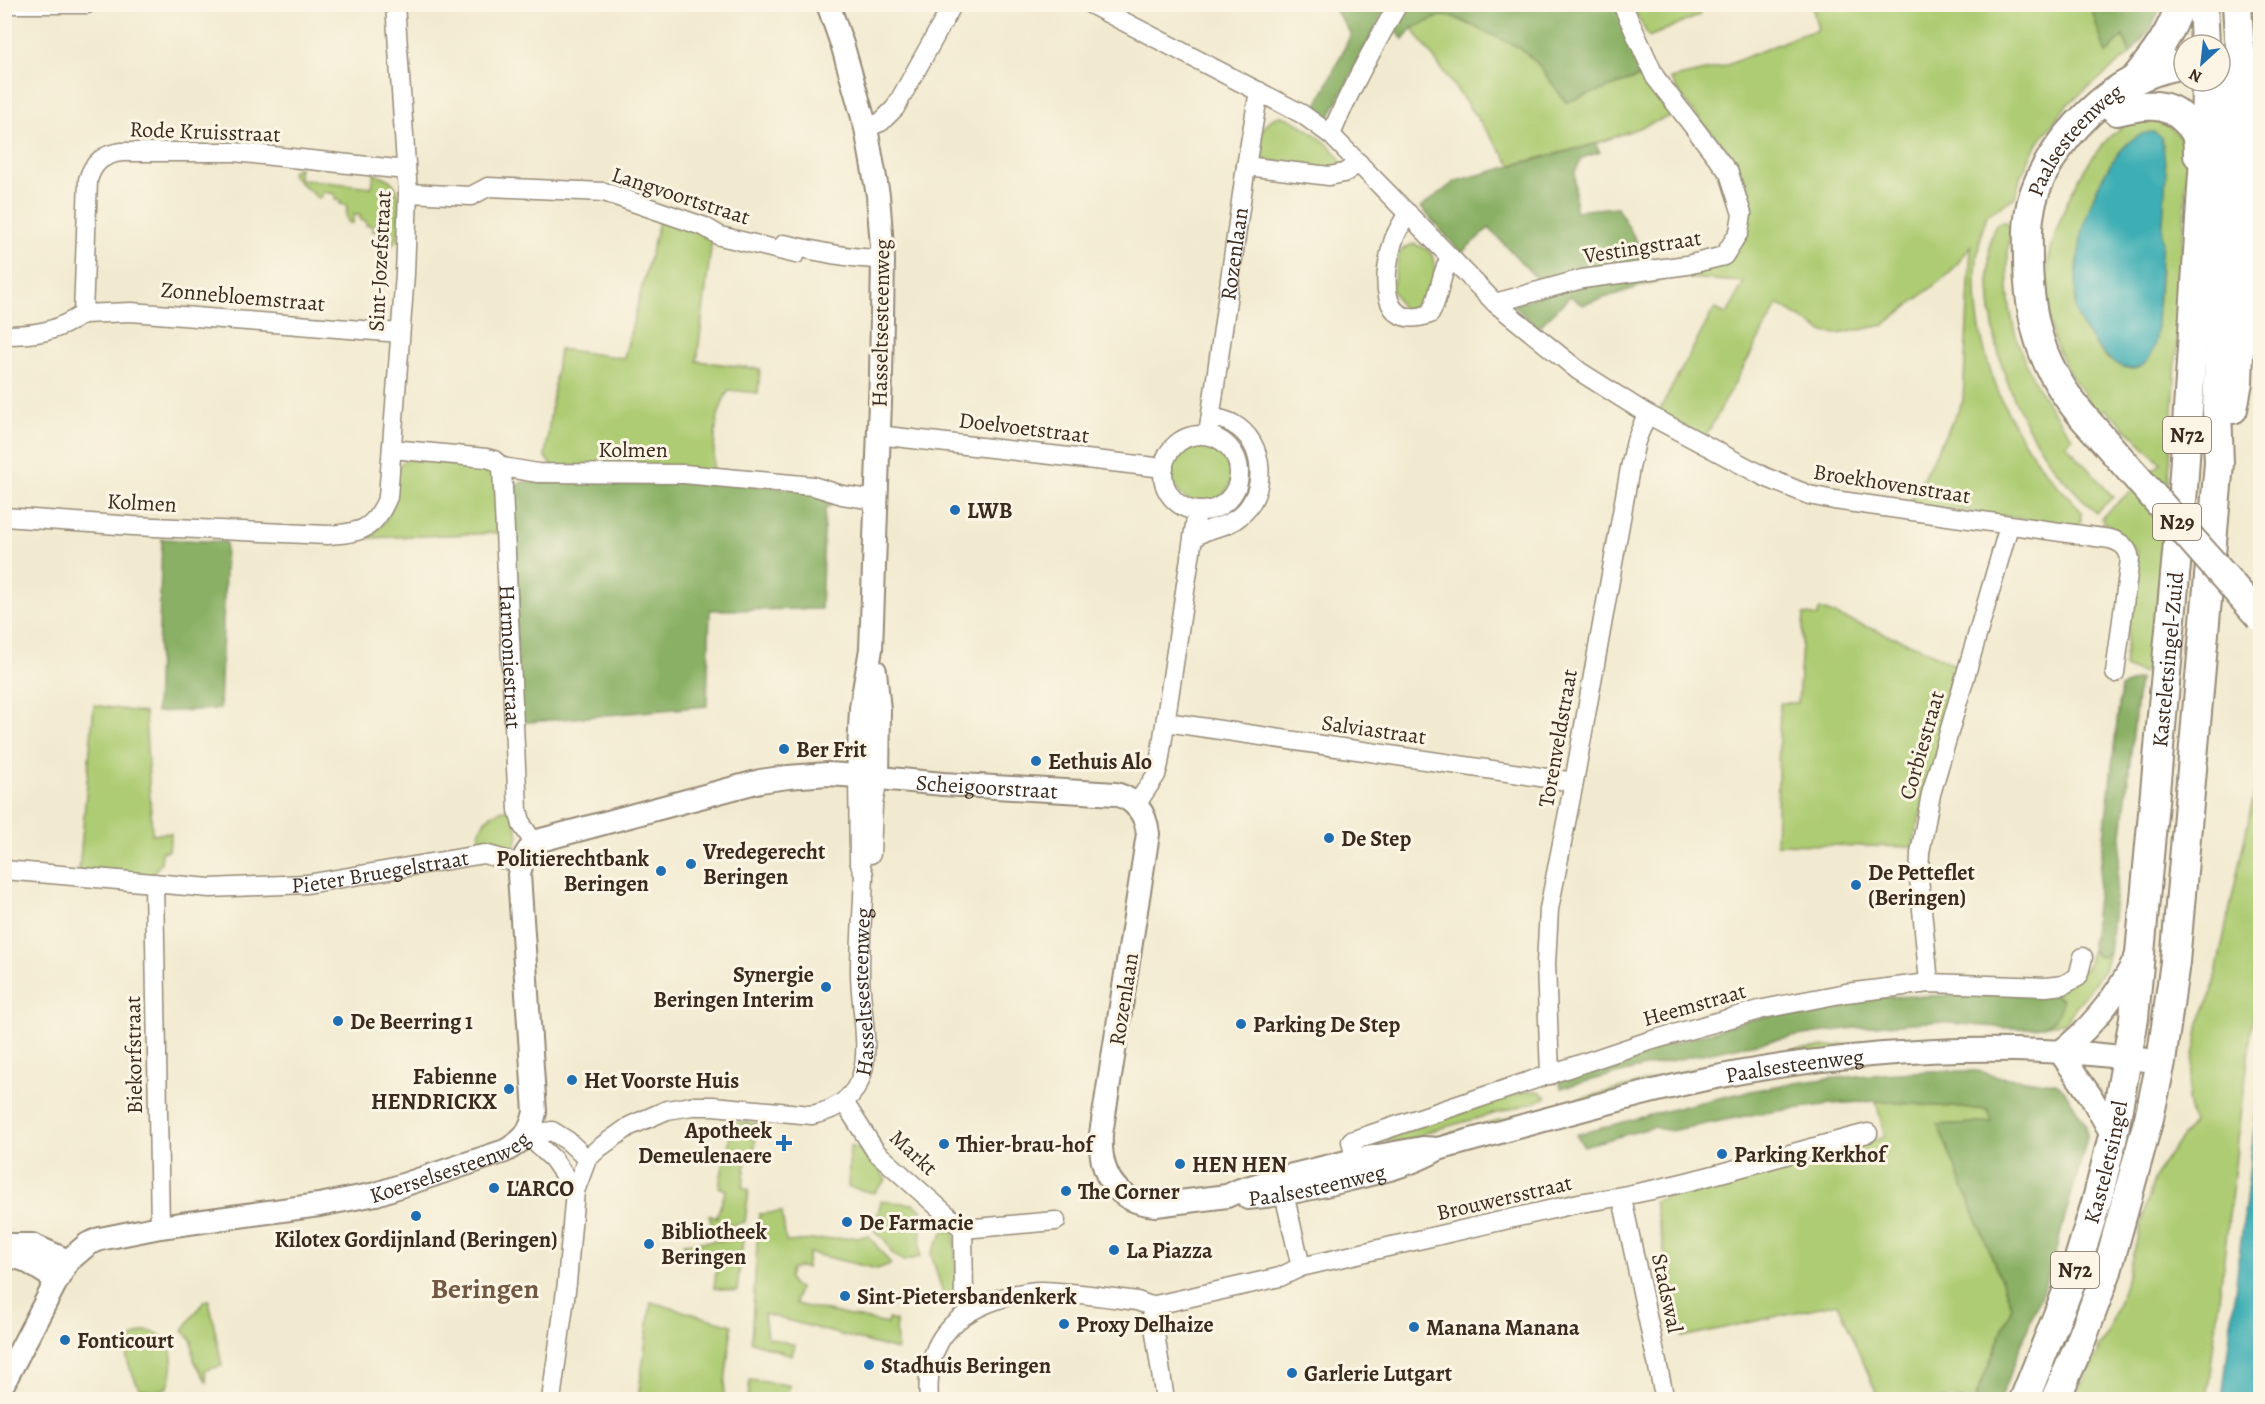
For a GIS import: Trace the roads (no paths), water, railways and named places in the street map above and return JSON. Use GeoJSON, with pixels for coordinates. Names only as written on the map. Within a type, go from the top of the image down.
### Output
{"type":"FeatureCollection","features":[{"type":"Feature","properties":{"kind":"main road"},"geometry":{"type":"LineString","coordinates":[[2135,79],[2164,42],[2176,20],[2180,4]]}},
{"type":"Feature","properties":{"kind":"main road"},"geometry":{"type":"LineString","coordinates":[[2203,4],[2204,33]]}},
{"type":"Feature","properties":{"kind":"main road"},"geometry":{"type":"LineString","coordinates":[[2220,4],[2221,33]]}},
{"type":"Feature","properties":{"kind":"main road","name":"Kasteletsingel-Zuid"},"geometry":{"type":"LineString","coordinates":[[2219,463],[2238,382],[2242,313],[2248,107],[2237,4]]}},
{"type":"Feature","properties":{"kind":"main road","name":"Paalsesteenweg"},"geometry":{"type":"LineString","coordinates":[[2172,66],[2158,69],[2135,79],[2113,93],[2079,123],[2045,170],[2030,211],[2029,265],[2032,314],[2038,342],[2048,368],[2074,408],[2260,617]]}},
{"type":"Feature","properties":{"kind":"main road","name":"Paalsesteenweg"},"geometry":{"type":"LineString","coordinates":[[2029,265],[2062,179],[2078,153],[2131,99],[2147,90],[2172,85]]}},
{"type":"Feature","properties":{"kind":"main road","name":"Kasteletsingel-Zuid"},"geometry":{"type":"LineString","coordinates":[[2128,1058],[2142,944],[2184,478],[2196,301],[2206,93]]}},
{"type":"Feature","properties":{"kind":"main road","name":"Kasteletsingel-Zuid"},"geometry":{"type":"LineString","coordinates":[[2161,1062],[2175,962],[2219,463],[2217,410],[2228,120],[2226,102],[2222,93]]}},
{"type":"Feature","properties":{"kind":"main road"},"geometry":{"type":"LineString","coordinates":[[2117,111],[2143,105],[2173,110],[2187,122],[2196,135],[2202,170]]}},
{"type":"Feature","properties":{"kind":"main road","name":"Kasteletsingel"},"geometry":{"type":"LineString","coordinates":[[2024,1400],[2075,1272],[2113,1136],[2128,1058]]}},
{"type":"Feature","properties":{"kind":"main road","name":"Kasteletsingel"},"geometry":{"type":"LineString","coordinates":[[2055,1400],[2079,1346],[2107,1271],[2149,1118],[2161,1062]]}},
{"type":"Feature","properties":{"kind":"street"},"geometry":{"type":"LineString","coordinates":[[13,4],[87,4]]}},
{"type":"Feature","properties":{"kind":"street","name":"Sint-Jozefstraat"},"geometry":{"type":"LineString","coordinates":[[379,517],[388,497],[405,274],[408,193],[395,4]]}},
{"type":"Feature","properties":{"kind":"street","name":"Hasseltsesteenweg"},"geometry":{"type":"LineString","coordinates":[[828,4],[855,83],[866,128],[878,195],[883,259],[871,649],[861,708],[868,777],[859,861],[864,875],[860,974],[865,1013],[864,1068],[857,1087],[844,1102]]}},
{"type":"Feature","properties":{"kind":"street"},"geometry":{"type":"LineString","coordinates":[[866,128],[880,122],[895,108],[953,4]]}},
{"type":"Feature","properties":{"kind":"street","name":"Broekhovenstraat"},"geometry":{"type":"LineString","coordinates":[[1090,4],[1302,114],[1331,135],[1495,303],[1579,371],[1647,414],[1765,477],[1809,495],[2110,539],[2120,543],[2127,549],[2129,564],[2115,673]]}},
{"type":"Feature","properties":{"kind":"street"},"geometry":{"type":"LineString","coordinates":[[1331,135],[1363,67],[1398,4]]}},
{"type":"Feature","properties":{"kind":"street","name":"Vestingstraat"},"geometry":{"type":"LineString","coordinates":[[1495,303],[1582,279],[1687,265],[1724,256],[1739,232],[1742,214],[1729,173],[1655,77],[1622,4]]}},
{"type":"Feature","properties":{"kind":"street","name":"Rozenlaan"},"geometry":{"type":"LineString","coordinates":[[1210,426],[1246,166],[1259,91]]}},
{"type":"Feature","properties":{"kind":"street","name":"Rode Kruisstraat"},"geometry":{"type":"LineString","coordinates":[[82,314],[88,180],[94,165],[105,156],[122,152],[234,152],[406,170]]}},
{"type":"Feature","properties":{"kind":"street"},"geometry":{"type":"LineString","coordinates":[[1246,166],[1329,176],[1344,173],[1359,163]]}},
{"type":"Feature","properties":{"kind":"street","name":"Langvoortstraat"},"geometry":{"type":"LineString","coordinates":[[408,193],[471,196],[488,187],[604,192],[705,227],[720,236],[796,254]]}},
{"type":"Feature","properties":{"kind":"street"},"geometry":{"type":"LineString","coordinates":[[1408,213],[1393,241],[1390,255],[1386,297],[1393,310],[1409,318],[1420,318],[1430,314],[1435,305],[1442,272],[1450,258]]}},
{"type":"Feature","properties":{"kind":"street","name":"Langvoortstraat"},"geometry":{"type":"LineString","coordinates":[[732,232],[832,255],[883,259]]}},
{"type":"Feature","properties":{"kind":"street","name":"Zonnebloemstraat"},"geometry":{"type":"LineString","coordinates":[[82,314],[132,312],[400,333]]}},
{"type":"Feature","properties":{"kind":"street"},"geometry":{"type":"LineString","coordinates":[[4,335],[53,330],[66,325],[82,314]]}},
{"type":"Feature","properties":{"kind":"street","name":"Torenveldstraat"},"geometry":{"type":"LineString","coordinates":[[1550,1075],[1546,964],[1549,909],[1630,468],[1636,441],[1647,414]]}},
{"type":"Feature","properties":{"kind":"street"},"geometry":{"type":"LineString","coordinates":[[1194,538],[1204,531],[1221,528],[1245,512],[1255,495],[1260,476],[1257,453],[1251,441],[1233,424],[1210,426],[1179,442],[1172,449],[1164,468],[1164,480],[1175,501],[1197,511],[1209,510],[1229,499],[1236,490],[1239,467],[1236,456],[1210,426]]}},
{"type":"Feature","properties":{"kind":"street","name":"Doelvoetstraat"},"geometry":{"type":"LineString","coordinates":[[878,435],[1164,468]]}},
{"type":"Feature","properties":{"kind":"street","name":"Kolmen"},"geometry":{"type":"LineString","coordinates":[[392,449],[486,458],[494,460],[502,467],[538,473],[684,474],[813,486],[842,495],[875,500]]}},
{"type":"Feature","properties":{"kind":"street","name":"Harmoniestraat"},"geometry":{"type":"LineString","coordinates":[[502,467],[518,810],[522,825],[535,844]]}},
{"type":"Feature","properties":{"kind":"street"},"geometry":{"type":"LineString","coordinates":[[1136,805],[1156,775],[1197,511]]}},
{"type":"Feature","properties":{"kind":"street","name":"Kolmen"},"geometry":{"type":"LineString","coordinates":[[4,517],[133,526],[327,535],[354,533],[379,517]]}},
{"type":"Feature","properties":{"kind":"street","name":"Corbiestraat"},"geometry":{"type":"LineString","coordinates":[[1929,983],[1919,878],[1924,822],[2009,526]]}},
{"type":"Feature","properties":{"kind":"street","name":"Salviastraat"},"geometry":{"type":"LineString","coordinates":[[1166,722],[1574,782]]}},
{"type":"Feature","properties":{"kind":"street"},"geometry":{"type":"LineString","coordinates":[[575,1191],[553,1159],[527,1135],[533,1124],[535,1112],[519,874],[527,851],[535,844],[577,830],[760,782],[828,774],[868,777]]}},
{"type":"Feature","properties":{"kind":"street","name":"Scheigoorstraat"},"geometry":{"type":"LineString","coordinates":[[868,777],[943,784],[1097,792],[1126,797],[1136,805]]}},
{"type":"Feature","properties":{"kind":"street","name":"Rozenlaan"},"geometry":{"type":"LineString","coordinates":[[1120,1190],[1106,1174],[1100,1153],[1148,834],[1144,814],[1136,805]]}},
{"type":"Feature","properties":{"kind":"street","name":"Pieter Bruegelstraat"},"geometry":{"type":"LineString","coordinates":[[4,870],[210,888],[307,884],[484,854],[521,864]]}},
{"type":"Feature","properties":{"kind":"street","name":"Biekorfstraat"},"geometry":{"type":"LineString","coordinates":[[154,883],[160,1227]]}},
{"type":"Feature","properties":{"kind":"street"},"geometry":{"type":"LineString","coordinates":[[2113,1136],[2090,1095],[2060,1053],[2081,1036],[2110,1001],[2142,944]]}},
{"type":"Feature","properties":{"kind":"street","name":"Heemstraat"},"geometry":{"type":"LineString","coordinates":[[1357,1169],[1351,1141],[1648,1041],[1763,1009],[1846,993],[1929,983],[2046,987],[2063,985],[2078,977],[2083,957]]}},
{"type":"Feature","properties":{"kind":"street","name":"Paalsesteenweg"},"geometry":{"type":"LineString","coordinates":[[1120,1190],[1137,1202],[1155,1205],[1227,1196],[1240,1190],[1283,1187],[1357,1169],[1423,1158],[1438,1149],[1700,1081],[1795,1063],[1869,1055],[1963,1051],[2060,1053],[2161,1062]]}},
{"type":"Feature","properties":{"kind":"street"},"geometry":{"type":"LineString","coordinates":[[551,1400],[567,1283],[575,1191],[587,1159],[630,1126],[667,1110],[692,1106],[713,1106],[812,1115],[844,1102]]}},
{"type":"Feature","properties":{"kind":"street","name":"Markt"},"geometry":{"type":"LineString","coordinates":[[844,1102],[876,1152],[963,1229]]}},
{"type":"Feature","properties":{"kind":"street","name":"Koerselsesteenweg"},"geometry":{"type":"LineString","coordinates":[[62,1270],[78,1251],[100,1239],[160,1227],[319,1205],[376,1194],[505,1151],[522,1141],[527,1135],[552,1131],[568,1141],[587,1159]]}},
{"type":"Feature","properties":{"kind":"street","name":"Brouwersstraat"},"geometry":{"type":"LineString","coordinates":[[1151,1306],[1280,1277],[1301,1267],[1579,1203],[1622,1198],[1732,1171],[1868,1133]]}},
{"type":"Feature","properties":{"kind":"street"},"geometry":{"type":"LineString","coordinates":[[1283,1187],[1301,1267]]}},
{"type":"Feature","properties":{"kind":"street","name":"Stadswal"},"geometry":{"type":"LineString","coordinates":[[1622,1198],[1665,1400]]}},
{"type":"Feature","properties":{"kind":"street"},"geometry":{"type":"LineString","coordinates":[[975,1308],[964,1297],[963,1229],[1056,1221]]}},
{"type":"Feature","properties":{"kind":"street"},"geometry":{"type":"LineString","coordinates":[[4,1245],[32,1245],[62,1270]]}},
{"type":"Feature","properties":{"kind":"street"},"geometry":{"type":"LineString","coordinates":[[4,1254],[62,1270]]}},
{"type":"Feature","properties":{"kind":"street"},"geometry":{"type":"LineString","coordinates":[[4,1382],[62,1270]]}},
{"type":"Feature","properties":{"kind":"street"},"geometry":{"type":"LineString","coordinates":[[929,1400],[927,1379],[930,1364],[944,1334],[955,1321],[975,1308],[1008,1296],[1039,1291],[1137,1301],[1151,1306],[1165,1400]]}},
{"type":"Feature","properties":{"kind":"water"},"geometry":{"type":"Polygon","coordinates":[[[2148,132],[2154,132],[2161,137],[2166,173],[2156,339],[2149,358],[2139,367],[2127,368],[2115,363],[2102,352],[2082,325],[2075,309],[2077,267],[2086,216],[2107,170],[2117,155],[2133,139],[2148,132]]]}},
{"type":"Feature","properties":{"kind":"water"},"geometry":{"type":"Polygon","coordinates":[[[2260,1082],[2260,1399],[2222,1399],[2260,1082]]]}},
{"type":"Feature","properties":{"kind":"place","name":"LWB"},"geometry":{"type":"Point","coordinates":[955,510]}},
{"type":"Feature","properties":{"kind":"place","name":"Ber Frit"},"geometry":{"type":"Point","coordinates":[784,749]}},
{"type":"Feature","properties":{"kind":"place","name":"Eethuis Alo"},"geometry":{"type":"Point","coordinates":[1036,761]}},
{"type":"Feature","properties":{"kind":"place","name":"De Step"},"geometry":{"type":"Point","coordinates":[1329,838]}},
{"type":"Feature","properties":{"kind":"place","name":"Vredegerecht Beringen"},"geometry":{"type":"Point","coordinates":[691,864]}},
{"type":"Feature","properties":{"kind":"place","name":"Politierechtbank Beringen"},"geometry":{"type":"Point","coordinates":[661,871]}},
{"type":"Feature","properties":{"kind":"place","name":"De Petteflet (Beringen)"},"geometry":{"type":"Point","coordinates":[1856,885]}},
{"type":"Feature","properties":{"kind":"place","name":"Synergie Beringen Interim"},"geometry":{"type":"Point","coordinates":[826,987]}},
{"type":"Feature","properties":{"kind":"place","name":"De Beerring 1"},"geometry":{"type":"Point","coordinates":[338,1021]}},
{"type":"Feature","properties":{"kind":"place","name":"Parking De Step"},"geometry":{"type":"Point","coordinates":[1241,1024]}},
{"type":"Feature","properties":{"kind":"place","name":"Het Voorste Huis"},"geometry":{"type":"Point","coordinates":[572,1080]}},
{"type":"Feature","properties":{"kind":"place","name":"Fabienne HENDRICKX"},"geometry":{"type":"Point","coordinates":[509,1089]}},
{"type":"Feature","properties":{"kind":"place","name":"Apotheek Demeulenaere"},"geometry":{"type":"Point","coordinates":[784,1143]}},
{"type":"Feature","properties":{"kind":"place","name":"Thier-brau-hof"},"geometry":{"type":"Point","coordinates":[944,1144]}},
{"type":"Feature","properties":{"kind":"place","name":"Parking Kerkhof"},"geometry":{"type":"Point","coordinates":[1722,1154]}},
{"type":"Feature","properties":{"kind":"place","name":"HEN HEN"},"geometry":{"type":"Point","coordinates":[1180,1164]}},
{"type":"Feature","properties":{"kind":"place","name":"L'ARCO"},"geometry":{"type":"Point","coordinates":[494,1188]}},
{"type":"Feature","properties":{"kind":"place","name":"The Corner"},"geometry":{"type":"Point","coordinates":[1066,1191]}},
{"type":"Feature","properties":{"kind":"place","name":"Kilotex Gordijnland (Beringen)"},"geometry":{"type":"Point","coordinates":[416,1216]}},
{"type":"Feature","properties":{"kind":"place","name":"De Farmacie"},"geometry":{"type":"Point","coordinates":[847,1222]}},
{"type":"Feature","properties":{"kind":"place","name":"Bibliotheek Beringen"},"geometry":{"type":"Point","coordinates":[649,1244]}},
{"type":"Feature","properties":{"kind":"place","name":"La Piazza"},"geometry":{"type":"Point","coordinates":[1114,1250]}},
{"type":"Feature","properties":{"kind":"place","name":"Sint-Pietersbandenkerk"},"geometry":{"type":"Point","coordinates":[845,1296]}},
{"type":"Feature","properties":{"kind":"place","name":"Proxy Delhaize"},"geometry":{"type":"Point","coordinates":[1064,1324]}},
{"type":"Feature","properties":{"kind":"place","name":"Manana Manana"},"geometry":{"type":"Point","coordinates":[1414,1327]}},
{"type":"Feature","properties":{"kind":"place","name":"Fonticourt"},"geometry":{"type":"Point","coordinates":[65,1340]}},
{"type":"Feature","properties":{"kind":"place","name":"Stadhuis Beringen"},"geometry":{"type":"Point","coordinates":[869,1365]}},
{"type":"Feature","properties":{"kind":"place","name":"Garlerie Lutgart"},"geometry":{"type":"Point","coordinates":[1292,1373]}},
{"type":"Feature","properties":{"kind":"district","name":"Beringen"},"geometry":{"type":"Point","coordinates":[485,1288]}}]}
